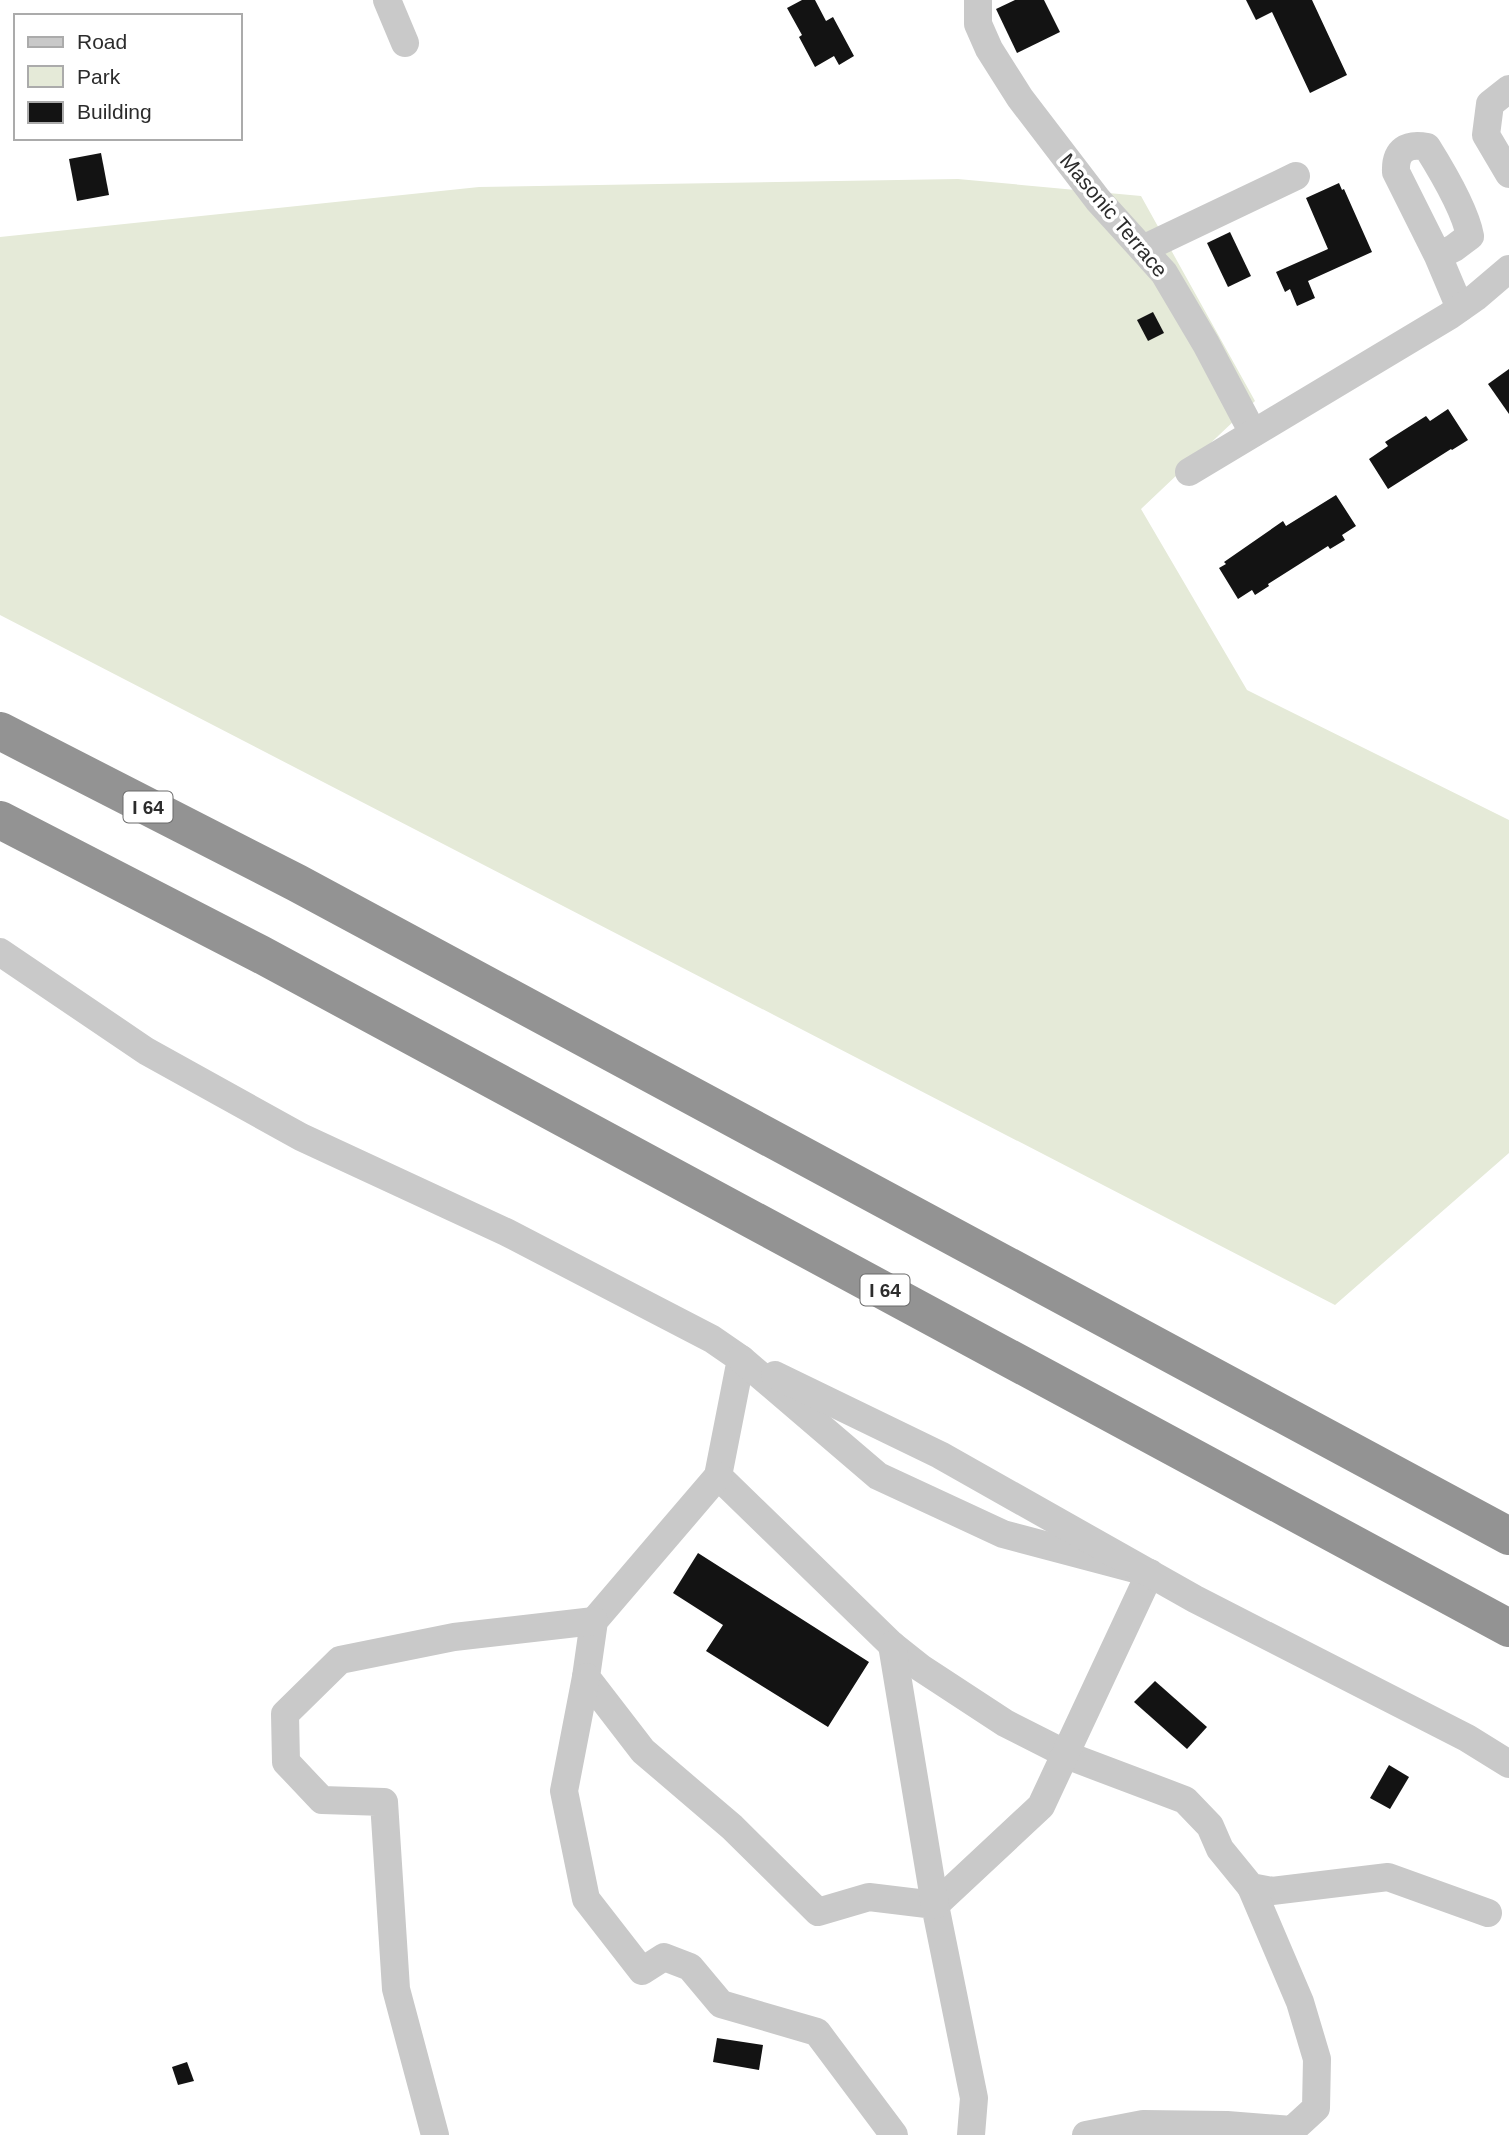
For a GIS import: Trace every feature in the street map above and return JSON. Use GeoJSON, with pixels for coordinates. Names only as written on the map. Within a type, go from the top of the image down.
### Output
{"type":"FeatureCollection","features":[{"type":"Feature","properties":{"kind":"highway","name":"I 64"},"geometry":{"type":"LineString","coordinates":[[0,730],[297,883],[1509,1536]]}},
{"type":"Feature","properties":{"kind":"highway","name":"I 64"},"geometry":{"type":"LineString","coordinates":[[0,820],[285,967],[1509,1628]]}},
{"type":"Feature","properties":{"kind":"street"},"geometry":{"type":"LineString","coordinates":[[387,0],[405,43]]}},
{"type":"Feature","properties":{"kind":"street","name":"Masonic Terrace"},"geometry":{"type":"LineString","coordinates":[[978,0],[978,24],[989,49],[1020,97],[1098,201],[1164,273],[1206,344],[1253,433]]}},
{"type":"Feature","properties":{"kind":"street"},"geometry":{"type":"LineString","coordinates":[[1509,89],[1490,104],[1486,135],[1509,174]]}},
{"type":"Feature","properties":{"kind":"street"},"geometry":{"type":"LineString","coordinates":[[1143,249],[1296,176]]}},
{"type":"Feature","properties":{"kind":"street"},"geometry":{"type":"LineString","coordinates":[[1438,256],[1460,308]]}},
{"type":"Feature","properties":{"kind":"street"},"geometry":{"type":"LineString","coordinates":[[1189,472],[1296,410],[1460,308],[1509,270]]}},
{"type":"Feature","properties":{"kind":"street"},"geometry":{"type":"LineString","coordinates":[[0,952],[146,1051],[302,1137],[506,1232],[712,1339],[741,1359],[878,1476],[1003,1534],[1150,1573]]}},
{"type":"Feature","properties":{"kind":"street"},"geometry":{"type":"LineString","coordinates":[[741,1359],[718,1476],[594,1621],[564,1791],[586,1899],[642,1971],[664,1956],[690,1967],[721,2004],[817,2032],[894,2135]]}},
{"type":"Feature","properties":{"kind":"street"},"geometry":{"type":"LineString","coordinates":[[741,1359],[940,1455],[1195,1599],[1467,1738],[1509,1764]]}},
{"type":"Feature","properties":{"kind":"street"},"geometry":{"type":"LineString","coordinates":[[718,1476],[892,1645],[921,1668],[1005,1723],[1065,1754],[1185,1800],[1210,1826],[1220,1849],[1251,1887],[1300,2002],[1317,2059],[1316,2108],[1292,2130],[1227,2124],[1143,2124],[1086,2135]]}},
{"type":"Feature","properties":{"kind":"street"},"geometry":{"type":"LineString","coordinates":[[935,1905],[1041,1806],[1150,1573]]}},
{"type":"Feature","properties":{"kind":"street"},"geometry":{"type":"LineString","coordinates":[[435,2135],[396,1989],[384,1802],[323,1800],[286,1762],[285,1714],[340,1660],[454,1637],[594,1621]]}},
{"type":"Feature","properties":{"kind":"street"},"geometry":{"type":"LineString","coordinates":[[892,1645],[935,1905],[974,2098],[971,2135]]}},
{"type":"Feature","properties":{"kind":"street"},"geometry":{"type":"LineString","coordinates":[[586,1677],[643,1751],[732,1827],[818,1912],[869,1896],[935,1905]]}},
{"type":"Feature","properties":{"kind":"street"},"geometry":{"type":"LineString","coordinates":[[1251,1887],[1272,1891],[1388,1877],[1488,1913]]}},
{"type":"Feature","properties":{"kind":"green space"},"geometry":{"type":"Polygon","coordinates":[[[958,179],[1141,196],[1255,401],[1141,509],[1247,690],[1509,820],[1509,1153],[1335,1305],[0,615],[0,237],[479,187],[958,179]]]}},
{"type":"Feature","properties":{"kind":"building"},"geometry":{"type":"Polygon","coordinates":[[[802,0],[815,0],[826,21],[833,17],[854,56],[839,65],[834,56],[815,67],[787,8],[802,0]]]}},
{"type":"Feature","properties":{"kind":"building"},"geometry":{"type":"Polygon","coordinates":[[[1015,0],[1044,0],[1060,32],[1017,53],[996,9],[1015,0]]]}},
{"type":"Feature","properties":{"kind":"building"},"geometry":{"type":"Polygon","coordinates":[[[1246,0],[1312,0],[1347,75],[1310,93],[1272,12],[1256,20],[1246,0]]]}},
{"type":"Feature","properties":{"kind":"building"},"geometry":{"type":"Polygon","coordinates":[[[101,153],[109,195],[77,201],[69,159],[101,153]]]}},
{"type":"Feature","properties":{"kind":"building"},"geometry":{"type":"Polygon","coordinates":[[[1339,183],[1372,252],[1308,281],[1315,298],[1297,306],[1290,289],[1285,292],[1276,272],[1328,249],[1306,198],[1339,183]]]}},
{"type":"Feature","properties":{"kind":"building"},"geometry":{"type":"Polygon","coordinates":[[[1230,232],[1251,276],[1228,287],[1207,243],[1230,232]]]}},
{"type":"Feature","properties":{"kind":"building"},"geometry":{"type":"Polygon","coordinates":[[[1153,312],[1164,333],[1148,341],[1137,320],[1153,312]]]}},
{"type":"Feature","properties":{"kind":"building"},"geometry":{"type":"Polygon","coordinates":[[[1509,369],[1509,414],[1488,384],[1509,369]]]}},
{"type":"Feature","properties":{"kind":"building"},"geometry":{"type":"Polygon","coordinates":[[[1448,409],[1468,440],[1388,489],[1369,459],[1388,446],[1385,442],[1426,416],[1430,421],[1448,409]]]}},
{"type":"Feature","properties":{"kind":"building"},"geometry":{"type":"Polygon","coordinates":[[[1336,495],[1356,526],[1342,535],[1345,540],[1330,549],[1328,546],[1255,595],[1252,590],[1238,599],[1219,568],[1226,564],[1224,562],[1283,521],[1286,526],[1336,495]]]}},
{"type":"Feature","properties":{"kind":"building"},"geometry":{"type":"Polygon","coordinates":[[[698,1553],[869,1662],[828,1727],[706,1651],[723,1625],[673,1593],[698,1553]]]}},
{"type":"Feature","properties":{"kind":"building"},"geometry":{"type":"Polygon","coordinates":[[[1155,1681],[1207,1727],[1187,1749],[1134,1702],[1155,1681]]]}},
{"type":"Feature","properties":{"kind":"building"},"geometry":{"type":"Polygon","coordinates":[[[1389,1765],[1409,1777],[1390,1809],[1370,1798],[1389,1765]]]}},
{"type":"Feature","properties":{"kind":"building"},"geometry":{"type":"Polygon","coordinates":[[[717,2038],[763,2045],[759,2070],[713,2062],[717,2038]]]}},
{"type":"Feature","properties":{"kind":"building"},"geometry":{"type":"Polygon","coordinates":[[[187,2062],[194,2081],[178,2085],[172,2067],[187,2062]]]}}]}
